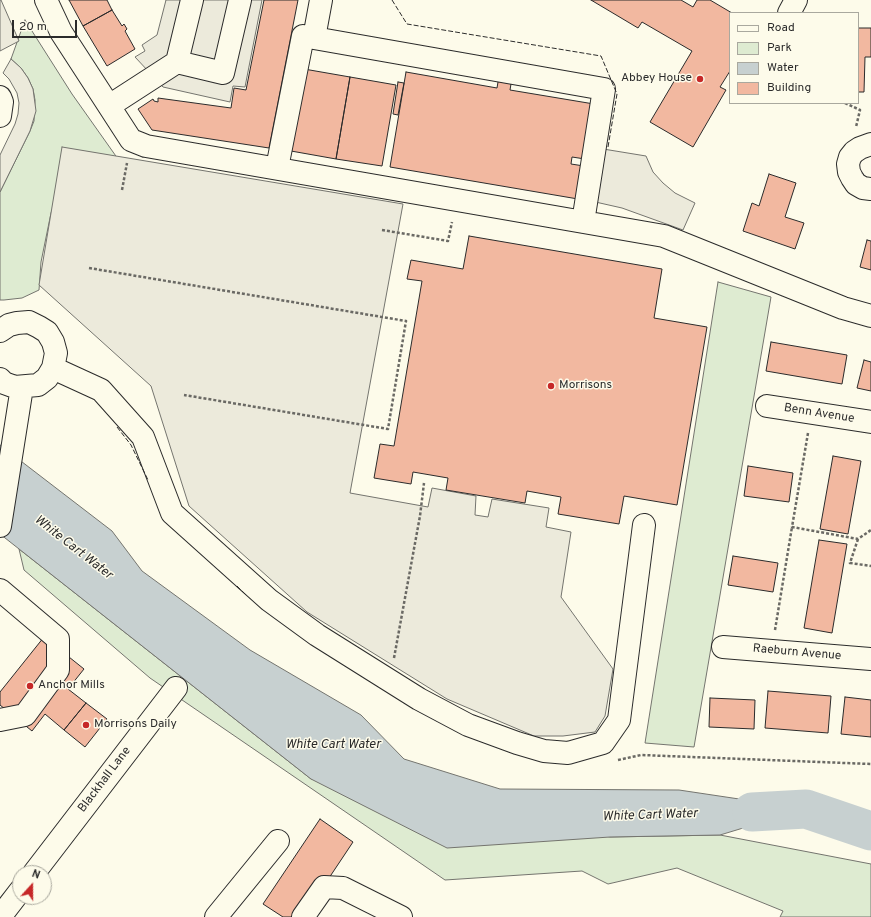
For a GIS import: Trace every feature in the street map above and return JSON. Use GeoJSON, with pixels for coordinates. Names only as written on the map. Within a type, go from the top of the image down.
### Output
{"type":"FeatureCollection","features":[{"type":"Feature","properties":{"kind":"street"},"geometry":{"type":"LineString","coordinates":[[46,0],[61,32],[131,140],[146,146],[664,236],[843,308],[871,316]]}},
{"type":"Feature","properties":{"kind":"street"},"geometry":{"type":"LineString","coordinates":[[109,106],[177,62],[192,0]]}},
{"type":"Feature","properties":{"kind":"street"},"geometry":{"type":"LineString","coordinates":[[177,62],[223,73],[240,0]]}},
{"type":"Feature","properties":{"kind":"street"},"geometry":{"type":"LineString","coordinates":[[314,38],[321,0]]}},
{"type":"Feature","properties":{"kind":"street"},"geometry":{"type":"LineString","coordinates":[[790,12],[796,0]]}},
{"type":"Feature","properties":{"kind":"street"},"geometry":{"type":"LineString","coordinates":[[277,168],[303,36],[604,89],[583,222]]}},
{"type":"Feature","properties":{"kind":"street"},"geometry":{"type":"LineString","coordinates":[[0,97],[2,102],[0,116]]}},
{"type":"Feature","properties":{"kind":"street"},"geometry":{"type":"LineString","coordinates":[[871,144],[854,152],[850,157],[848,164],[849,172],[856,184],[863,188],[871,189]]}},
{"type":"Feature","properties":{"kind":"street"},"geometry":{"type":"LineString","coordinates":[[0,331],[9,325],[28,322],[47,332],[53,342],[56,353],[53,368],[47,378],[38,385],[21,394]]}},
{"type":"Feature","properties":{"kind":"street"},"geometry":{"type":"LineString","coordinates":[[53,368],[101,390],[143,437],[172,513],[269,600],[317,635],[390,682],[468,725],[544,751],[568,753],[603,743],[619,720],[644,525]]}},
{"type":"Feature","properties":{"kind":"street"},"geometry":{"type":"LineString","coordinates":[[0,379],[4,383],[15,387],[21,394],[0,526]]}},
{"type":"Feature","properties":{"kind":"street","name":"Benn Avenue"},"geometry":{"type":"LineString","coordinates":[[767,406],[871,422]]}},
{"type":"Feature","properties":{"kind":"street"},"geometry":{"type":"LineString","coordinates":[[0,590],[58,639],[58,670],[25,715],[0,720]]}},
{"type":"Feature","properties":{"kind":"street","name":"Raeburn Avenue"},"geometry":{"type":"LineString","coordinates":[[723,647],[871,658]]}},
{"type":"Feature","properties":{"kind":"street","name":"Blackhall Lane"},"geometry":{"type":"LineString","coordinates":[[40,865],[176,688]]}},
{"type":"Feature","properties":{"kind":"street"},"geometry":{"type":"LineString","coordinates":[[216,917],[278,841]]}},
{"type":"Feature","properties":{"kind":"street"},"geometry":{"type":"LineString","coordinates":[[303,917],[324,887],[343,888],[402,917]]}},
{"type":"Feature","properties":{"kind":"street"},"geometry":{"type":"LineString","coordinates":[[0,917],[12,901]]}},
{"type":"Feature","properties":{"kind":"path"},"geometry":{"type":"LineString","coordinates":[[122,190],[131,140]]}},
{"type":"Feature","properties":{"kind":"path"},"geometry":{"type":"LineString","coordinates":[[382,230],[448,241],[456,201]]}},
{"type":"Feature","properties":{"kind":"path"},"geometry":{"type":"LineString","coordinates":[[89,268],[406,321],[388,429],[184,395]]}},
{"type":"Feature","properties":{"kind":"path"},"geometry":{"type":"LineString","coordinates":[[772,651],[811,413]]}},
{"type":"Feature","properties":{"kind":"path"},"geometry":{"type":"LineString","coordinates":[[390,682],[420,516],[424,482]]}},
{"type":"Feature","properties":{"kind":"path"},"geometry":{"type":"LineString","coordinates":[[792,527],[858,539]]}},
{"type":"Feature","properties":{"kind":"path"},"geometry":{"type":"LineString","coordinates":[[871,530],[858,539],[850,563],[871,566]]}},
{"type":"Feature","properties":{"kind":"path"},"geometry":{"type":"LineString","coordinates":[[612,761],[641,755],[871,764]]}},
{"type":"Feature","properties":{"kind":"green space"},"geometry":{"type":"Polygon","coordinates":[[[25,20],[72,94],[118,159],[66,179],[51,213],[41,262],[39,290],[22,298],[0,300],[0,192],[34,121],[35,100],[33,89],[21,68],[11,59],[25,20]]]}},
{"type":"Feature","properties":{"kind":"green space"},"geometry":{"type":"Polygon","coordinates":[[[718,282],[771,297],[694,747],[645,743],[718,282]]]}},
{"type":"Feature","properties":{"kind":"green space"},"geometry":{"type":"Polygon","coordinates":[[[19,549],[311,779],[610,837],[720,835],[871,864],[871,917],[780,917],[783,911],[677,868],[608,884],[582,871],[445,880],[150,678],[24,570],[19,549]]]}},
{"type":"Feature","properties":{"kind":"shaded area"},"geometry":{"type":"Polygon","coordinates":[[[0,0],[19,41],[0,51],[0,0]]]}},
{"type":"Feature","properties":{"kind":"shaded area"},"geometry":{"type":"Polygon","coordinates":[[[166,0],[262,0],[245,87],[233,86],[230,102],[163,87],[135,57],[145,51],[142,45],[157,35],[166,0]]]}},
{"type":"Feature","properties":{"kind":"shaded area"},"geometry":{"type":"Polygon","coordinates":[[[11,59],[21,68],[28,78],[33,89],[36,111],[30,131],[0,192],[0,155],[15,124],[19,103],[17,93],[9,79],[3,73],[11,59]]]}},
{"type":"Feature","properties":{"kind":"shaded area"},"geometry":{"type":"Polygon","coordinates":[[[62,147],[403,204],[350,493],[428,507],[432,488],[476,496],[475,515],[488,517],[492,499],[549,508],[546,527],[571,532],[561,597],[613,669],[605,716],[595,732],[563,736],[534,736],[447,699],[307,612],[189,506],[151,386],[39,285],[62,147]]]}},
{"type":"Feature","properties":{"kind":"shaded area"},"geometry":{"type":"Polygon","coordinates":[[[597,148],[646,156],[653,172],[663,183],[675,193],[695,203],[683,230],[622,208],[591,201],[597,148]]]}},
{"type":"Feature","properties":{"kind":"water","name":"White Cart Water"},"geometry":{"type":"Polygon","coordinates":[[[0,445],[112,531],[142,571],[250,650],[361,715],[404,759],[500,789],[679,790],[806,809],[720,835],[610,837],[447,848],[311,779],[0,534],[0,445]]]}},
{"type":"Feature","properties":{"kind":"building"},"geometry":{"type":"Polygon","coordinates":[[[69,0],[107,0],[112,10],[83,26],[69,0]]]}},
{"type":"Feature","properties":{"kind":"building"},"geometry":{"type":"Polygon","coordinates":[[[264,0],[298,0],[269,148],[152,130],[138,109],[153,99],[154,101],[158,102],[158,98],[231,108],[234,88],[246,90],[264,0]]]}},
{"type":"Feature","properties":{"kind":"building","name":"Abbey House"},"geometry":{"type":"Polygon","coordinates":[[[591,0],[681,0],[693,7],[697,0],[710,0],[730,12],[729,12],[729,73],[720,87],[726,90],[693,147],[650,122],[692,51],[642,22],[638,28],[591,0]]]}},
{"type":"Feature","properties":{"kind":"building"},"geometry":{"type":"Polygon","coordinates":[[[112,10],[122,26],[124,24],[127,29],[125,31],[135,49],[107,66],[83,26],[112,10]]]}},
{"type":"Feature","properties":{"kind":"building"},"geometry":{"type":"Polygon","coordinates":[[[859,28],[871,28],[871,57],[865,57],[864,92],[859,92],[859,28]]]}},
{"type":"Feature","properties":{"kind":"building"},"geometry":{"type":"Polygon","coordinates":[[[304,69],[350,77],[336,159],[291,151],[304,69]]]}},
{"type":"Feature","properties":{"kind":"building"},"geometry":{"type":"Polygon","coordinates":[[[406,72],[497,88],[499,76],[512,78],[510,90],[594,104],[585,159],[572,157],[571,164],[584,166],[578,199],[390,167],[406,72]]]}},
{"type":"Feature","properties":{"kind":"building"},"geometry":{"type":"Polygon","coordinates":[[[350,77],[396,85],[382,166],[336,159],[350,77]]]}},
{"type":"Feature","properties":{"kind":"building"},"geometry":{"type":"Polygon","coordinates":[[[398,82],[404,83],[398,115],[393,114],[398,82]]]}},
{"type":"Feature","properties":{"kind":"building"},"geometry":{"type":"Polygon","coordinates":[[[769,174],[796,183],[785,217],[804,223],[795,249],[743,231],[752,203],[759,206],[769,174]]]}},
{"type":"Feature","properties":{"kind":"building","name":"Morrisons"},"geometry":{"type":"Polygon","coordinates":[[[469,236],[662,269],[654,318],[707,327],[677,505],[624,496],[619,524],[558,514],[561,497],[527,491],[525,503],[446,490],[448,478],[413,472],[411,484],[374,478],[380,444],[394,446],[422,281],[407,279],[411,260],[463,269],[469,236]]]}},
{"type":"Feature","properties":{"kind":"building"},"geometry":{"type":"Polygon","coordinates":[[[867,240],[871,241],[871,270],[860,267],[867,240]]]}},
{"type":"Feature","properties":{"kind":"building"},"geometry":{"type":"Polygon","coordinates":[[[771,342],[847,355],[842,384],[766,371],[771,342]]]}},
{"type":"Feature","properties":{"kind":"building"},"geometry":{"type":"Polygon","coordinates":[[[864,360],[871,362],[871,391],[857,388],[864,360]]]}},
{"type":"Feature","properties":{"kind":"building"},"geometry":{"type":"Polygon","coordinates":[[[833,456],[861,461],[848,534],[820,529],[833,456]]]}},
{"type":"Feature","properties":{"kind":"building"},"geometry":{"type":"Polygon","coordinates":[[[748,466],[793,473],[789,502],[744,496],[748,466]]]}},
{"type":"Feature","properties":{"kind":"building"},"geometry":{"type":"Polygon","coordinates":[[[819,540],[847,544],[832,633],[804,628],[819,540]]]}},
{"type":"Feature","properties":{"kind":"building"},"geometry":{"type":"Polygon","coordinates":[[[733,556],[778,563],[773,592],[728,585],[733,556]]]}},
{"type":"Feature","properties":{"kind":"building"},"geometry":{"type":"Polygon","coordinates":[[[44,637],[84,669],[68,689],[86,703],[64,730],[45,714],[32,731],[0,705],[0,692],[44,637]]]}},
{"type":"Feature","properties":{"kind":"building"},"geometry":{"type":"Polygon","coordinates":[[[768,691],[831,696],[828,733],[765,728],[768,691]]]}},
{"type":"Feature","properties":{"kind":"building"},"geometry":{"type":"Polygon","coordinates":[[[845,697],[871,700],[871,737],[841,734],[845,697]]]}},
{"type":"Feature","properties":{"kind":"building"},"geometry":{"type":"Polygon","coordinates":[[[710,698],[755,700],[754,729],[709,727],[710,698]]]}},
{"type":"Feature","properties":{"kind":"building","name":"Morrisons Daily"},"geometry":{"type":"Polygon","coordinates":[[[86,703],[107,719],[85,747],[64,730],[86,703]]]}},
{"type":"Feature","properties":{"kind":"building"},"geometry":{"type":"Polygon","coordinates":[[[320,819],[353,842],[303,917],[283,917],[263,904],[320,819]]]}},
{"type":"Feature","properties":{"kind":"waterway","name":"White Cart Water"},"geometry":{"type":"LineString","coordinates":[[752,812],[806,809],[871,831]]}},
{"type":"Feature","properties":{"kind":"fence"},"geometry":{"type":"LineString","coordinates":[[392,0],[407,24],[601,56],[617,94],[608,147]]}},
{"type":"Feature","properties":{"kind":"fence"},"geometry":{"type":"LineString","coordinates":[[117,427],[131,445],[148,480]]}},
{"type":"Feature","properties":{"kind":"fence"},"geometry":{"type":"LineString","coordinates":[[237,586],[246,595]]}},
{"type":"Feature","properties":{"kind":"place","name":"Abbey House"},"geometry":{"type":"Point","coordinates":[700,79]}},
{"type":"Feature","properties":{"kind":"place","name":"Morrisons"},"geometry":{"type":"Point","coordinates":[551,386]}},
{"type":"Feature","properties":{"kind":"place","name":"Anchor Mills"},"geometry":{"type":"Point","coordinates":[30,686]}},
{"type":"Feature","properties":{"kind":"place","name":"Morrisons Daily"},"geometry":{"type":"Point","coordinates":[86,725]}}]}
